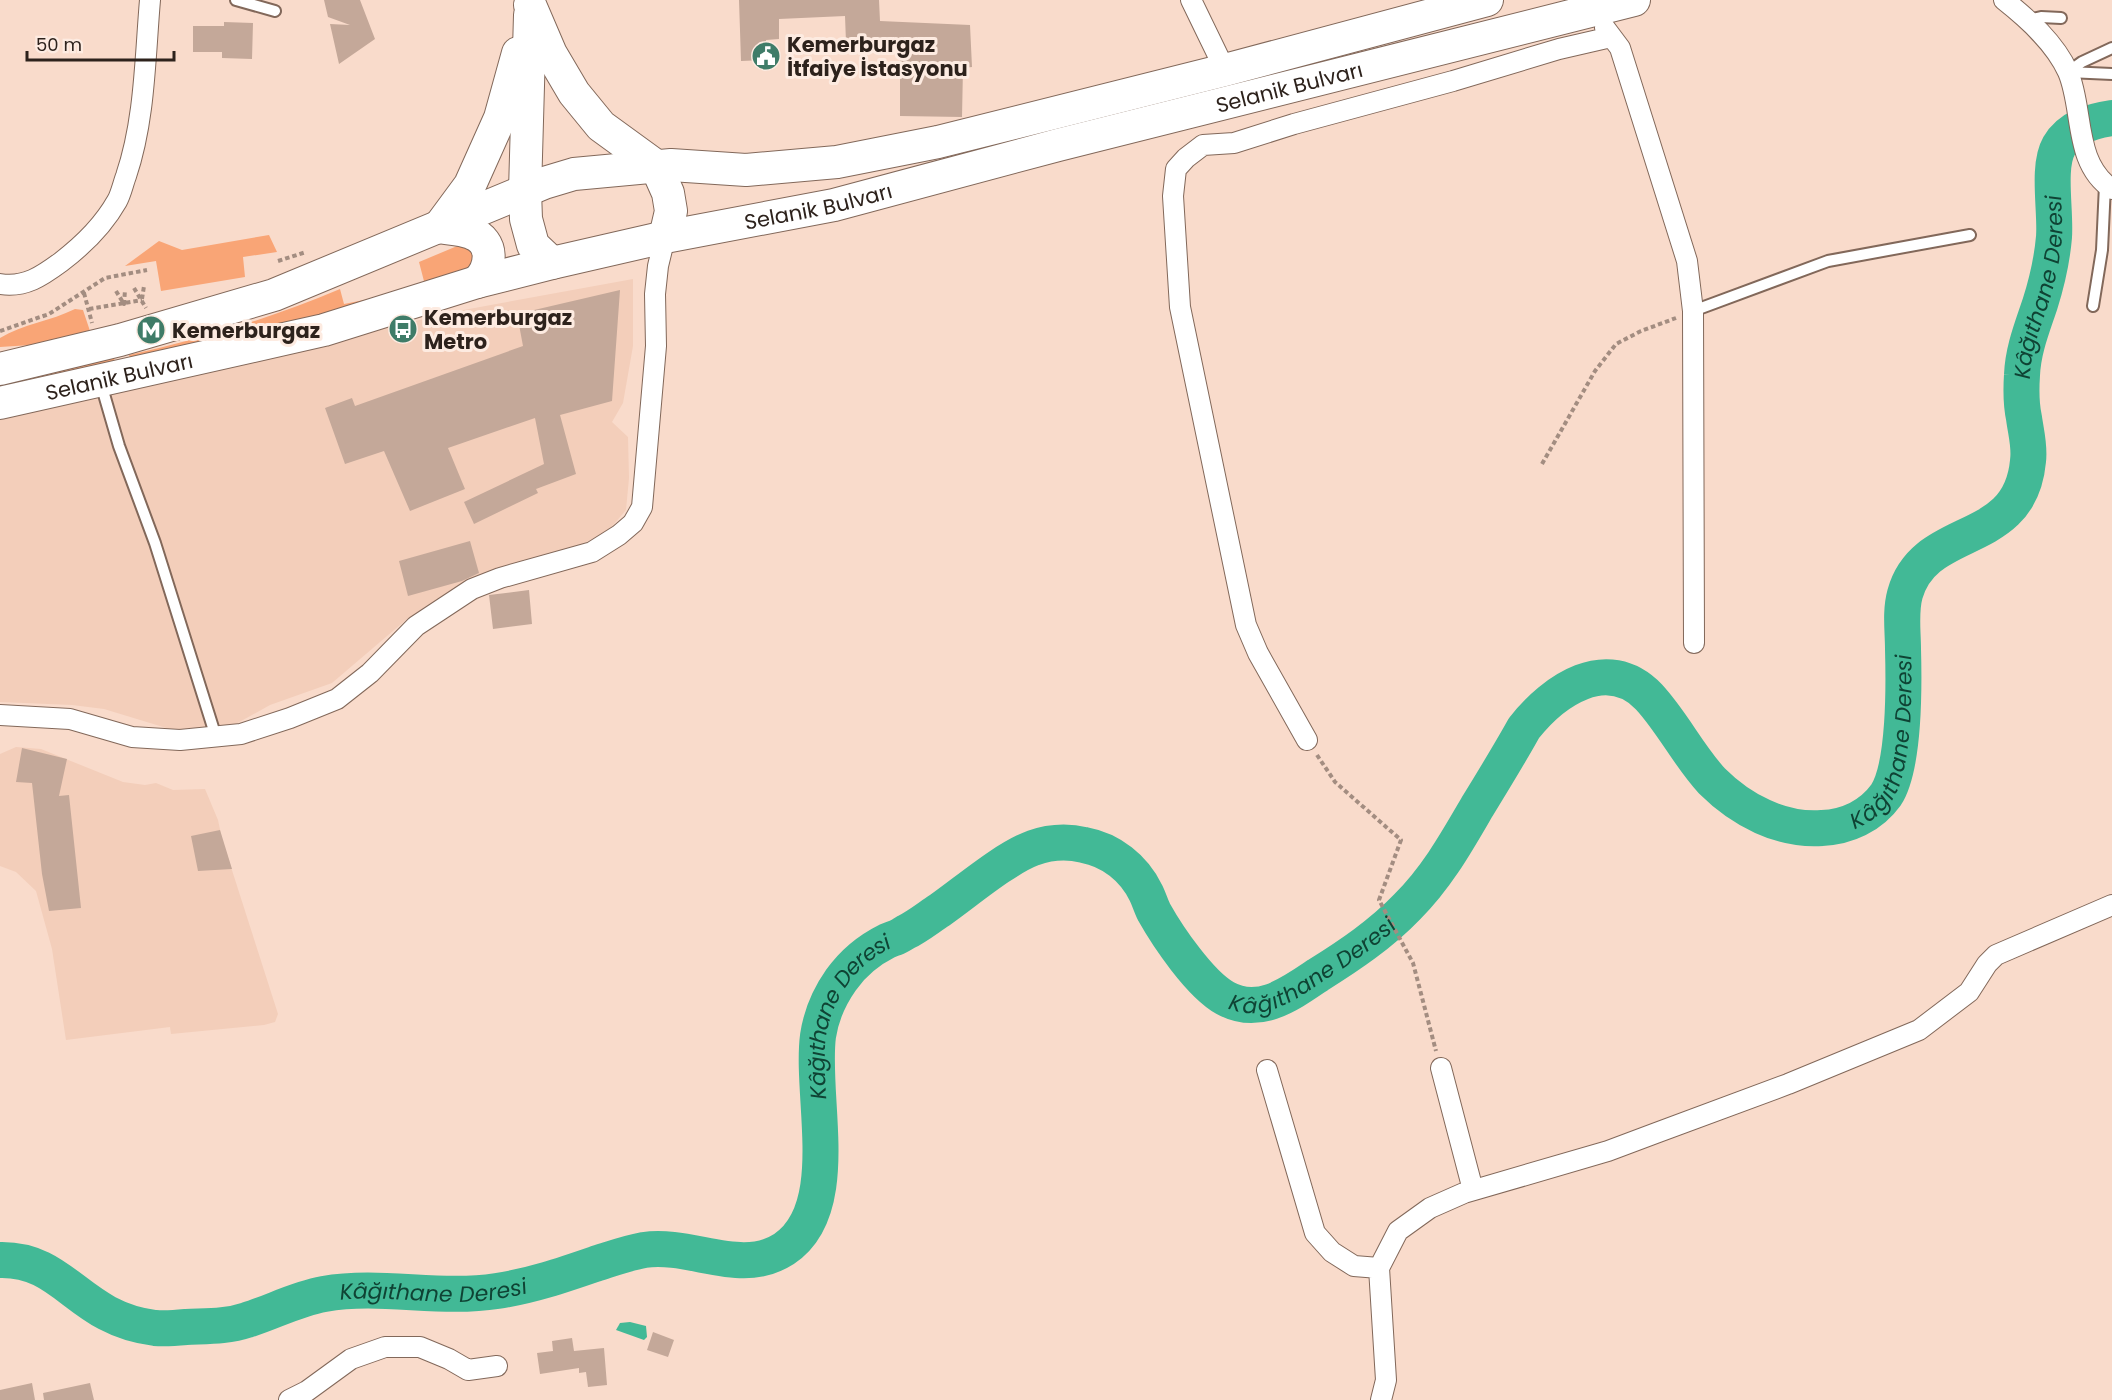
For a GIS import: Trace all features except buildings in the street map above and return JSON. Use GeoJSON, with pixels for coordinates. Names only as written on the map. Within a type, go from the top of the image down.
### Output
{"type":"FeatureCollection","features":[{"type":"Feature","properties":{"kind":"main road","name":"Selanik Bulvarı"},"geometry":{"type":"LineString","coordinates":[[0,369],[120,340],[274,295],[525,191],[574,174],[671,165],[746,170],[837,162],[938,142],[1225,70],[1421,8],[1487,0]]}},
{"type":"Feature","properties":{"kind":"main road","name":"Selanik Bulvarı"},"geometry":{"type":"LineString","coordinates":[[0,403],[324,330],[477,282],[552,263],[666,237],[834,205],[1058,145],[1634,0]]}},
{"type":"Feature","properties":{"kind":"main road"},"geometry":{"type":"LineString","coordinates":[[530,6],[551,54],[574,93],[601,126],[656,166],[668,193],[671,211],[666,237]]}},
{"type":"Feature","properties":{"kind":"main road"},"geometry":{"type":"LineString","coordinates":[[530,6],[526,219],[533,245],[552,263]]}},
{"type":"Feature","properties":{"kind":"main road"},"geometry":{"type":"LineString","coordinates":[[477,282],[486,274],[490,260],[485,243],[473,233],[439,227],[470,185],[500,118],[530,6]]}},
{"type":"Feature","properties":{"kind":"street"},"geometry":{"type":"LineString","coordinates":[[0,284],[16,287],[45,274],[96,229],[117,200],[132,158],[143,91],[150,0]]}},
{"type":"Feature","properties":{"kind":"street"},"geometry":{"type":"LineString","coordinates":[[1191,0],[1225,70]]}},
{"type":"Feature","properties":{"kind":"street"},"geometry":{"type":"LineString","coordinates":[[2004,0],[2028,20],[2051,46],[2068,72],[2082,139],[2091,164],[2109,187]]}},
{"type":"Feature","properties":{"kind":"street"},"geometry":{"type":"LineString","coordinates":[[1592,10],[1620,48],[1687,261],[1693,311],[1694,643]]}},
{"type":"Feature","properties":{"kind":"street"},"geometry":{"type":"LineString","coordinates":[[1306,740],[1258,653],[1246,625],[1180,307],[1173,196],[1176,169],[1203,145],[1234,143],[1294,124],[1454,81],[1560,48],[1611,37]]}},
{"type":"Feature","properties":{"kind":"street"},"geometry":{"type":"LineString","coordinates":[[0,715],[70,719],[132,737],[180,740],[241,734],[337,699],[370,673],[417,626],[472,589],[500,578],[592,552],[619,535],[633,523],[642,507],[656,346],[655,294],[658,266],[666,237]]}},
{"type":"Feature","properties":{"kind":"street"},"geometry":{"type":"LineString","coordinates":[[1382,1400],[1386,1380],[1379,1268],[1398,1231],[1430,1208],[1473,1190],[1617,1147],[1788,1084],[1919,1030],[1969,992],[1987,964],[1996,955],[2112,904]]}},
{"type":"Feature","properties":{"kind":"street"},"geometry":{"type":"LineString","coordinates":[[1441,1068],[1473,1190]]}},
{"type":"Feature","properties":{"kind":"street"},"geometry":{"type":"LineString","coordinates":[[1267,1070],[1315,1233],[1332,1252],[1354,1266],[1379,1268]]}},
{"type":"Feature","properties":{"kind":"street"},"geometry":{"type":"LineString","coordinates":[[289,1400],[307,1391],[351,1359],[386,1347],[420,1347],[468,1370],[497,1366]]}},
{"type":"Feature","properties":{"kind":"lane"},"geometry":{"type":"LineString","coordinates":[[236,0],[274,11]]}},
{"type":"Feature","properties":{"kind":"lane"},"geometry":{"type":"LineString","coordinates":[[2028,20],[2041,16],[2061,18]]}},
{"type":"Feature","properties":{"kind":"lane"},"geometry":{"type":"LineString","coordinates":[[2068,72],[2082,62],[2112,48]]}},
{"type":"Feature","properties":{"kind":"lane"},"geometry":{"type":"LineString","coordinates":[[2068,72],[2112,74]]}},
{"type":"Feature","properties":{"kind":"lane"},"geometry":{"type":"LineString","coordinates":[[2093,306],[2109,187]]}},
{"type":"Feature","properties":{"kind":"lane"},"geometry":{"type":"LineString","coordinates":[[1693,311],[1828,261],[1970,235]]}},
{"type":"Feature","properties":{"kind":"lane"},"geometry":{"type":"LineString","coordinates":[[100,380],[119,446],[155,543],[216,738]]}},
{"type":"Feature","properties":{"kind":"path"},"geometry":{"type":"LineString","coordinates":[[0,331],[49,314],[105,278],[147,270]]}},
{"type":"Feature","properties":{"kind":"path"},"geometry":{"type":"LineString","coordinates":[[142,300],[144,286]]}},
{"type":"Feature","properties":{"kind":"path"},"geometry":{"type":"LineString","coordinates":[[134,288],[142,300]]}},
{"type":"Feature","properties":{"kind":"path"},"geometry":{"type":"LineString","coordinates":[[124,304],[125,290]]}},
{"type":"Feature","properties":{"kind":"path"},"geometry":{"type":"LineString","coordinates":[[116,291],[124,304]]}},
{"type":"Feature","properties":{"kind":"path"},"geometry":{"type":"LineString","coordinates":[[84,293],[94,332]]}},
{"type":"Feature","properties":{"kind":"path"},"geometry":{"type":"LineString","coordinates":[[88,309],[142,300]]}},
{"type":"Feature","properties":{"kind":"path"},"geometry":{"type":"LineString","coordinates":[[1542,464],[1595,371],[1616,344],[1641,331],[1693,311]]}},
{"type":"Feature","properties":{"kind":"path"},"geometry":{"type":"LineString","coordinates":[[1306,740],[1335,782],[1401,840],[1378,900],[1413,963],[1441,1068]]}},
{"type":"Feature","properties":{"kind":"shaded area"},"geometry":{"type":"Polygon","coordinates":[[[269,235],[277,252],[243,257],[245,277],[161,291],[156,261],[125,266],[159,241],[182,250],[269,235]]]}},
{"type":"Feature","properties":{"kind":"shaded area"},"geometry":{"type":"Polygon","coordinates":[[[462,244],[474,244],[475,272],[425,285],[419,262],[462,244]]]}},
{"type":"Feature","properties":{"kind":"shaded area"},"geometry":{"type":"Polygon","coordinates":[[[633,279],[633,346],[623,403],[612,422],[628,437],[629,478],[626,510],[608,531],[574,548],[458,587],[407,619],[332,683],[270,705],[225,730],[173,730],[104,709],[72,705],[0,702],[0,415],[138,386],[458,311],[633,279]]]}},
{"type":"Feature","properties":{"kind":"shaded area"},"geometry":{"type":"Polygon","coordinates":[[[340,289],[344,304],[404,292],[295,326],[132,365],[129,355],[236,327],[340,289]]]}},
{"type":"Feature","properties":{"kind":"shaded area"},"geometry":{"type":"Polygon","coordinates":[[[75,309],[83,310],[90,331],[31,345],[0,347],[0,338],[9,333],[75,309]]]}},
{"type":"Feature","properties":{"kind":"shaded area"},"geometry":{"type":"Polygon","coordinates":[[[114,358],[116,368],[0,394],[0,384],[114,358]]]}},
{"type":"Feature","properties":{"kind":"shaded area"},"geometry":{"type":"Polygon","coordinates":[[[16,747],[41,749],[123,782],[145,785],[156,783],[173,790],[205,789],[218,820],[278,1014],[275,1022],[171,1034],[170,1027],[66,1040],[52,949],[36,891],[16,872],[0,866],[0,754],[16,747]]]}},
{"type":"Feature","properties":{"kind":"shaded area"},"geometry":{"type":"Polygon","coordinates":[[[630,1322],[646,1326],[647,1337],[644,1340],[616,1330],[620,1323],[630,1322]]]}},
{"type":"Feature","properties":{"kind":"waterway","name":"Kâğıthane Deresi"},"geometry":{"type":"LineString","coordinates":[[0,1260],[17,1261],[45,1271],[107,1313],[131,1323],[163,1328],[232,1324],[304,1299],[345,1291],[454,1294],[497,1291],[547,1280],[644,1250],[680,1251],[733,1260],[768,1257],[784,1249],[802,1231],[814,1208],[819,1180],[820,1151],[817,1061],[819,1029],[826,1007],[837,986],[851,968],[868,953],[919,924],[998,867],[1022,853],[1046,844],[1071,843],[1094,847],[1112,856],[1128,868],[1141,884],[1154,912],[1176,947],[1215,991],[1238,1003],[1250,1005],[1274,1001],[1353,952],[1407,907],[1428,884],[1445,859],[1524,728],[1550,701],[1565,690],[1582,682],[1599,678],[1616,678],[1633,684],[1649,697],[1666,717],[1695,761],[1712,781],[1736,801],[1762,816],[1777,822],[1807,828],[1831,827],[1858,819],[1873,809],[1886,795],[1897,765],[1903,703],[1903,608],[1905,594],[1916,571],[1932,555],[1991,523],[2008,509],[2021,489],[2028,461],[2028,439],[2021,386],[2023,366],[2028,339],[2045,287],[2052,254],[2055,155],[2064,139],[2075,130],[2089,123],[2112,118]]}},
{"type":"Feature","properties":{"kind":"place","name":"Kemerburgaz İtfaiye İstasyonu"},"geometry":{"type":"Point","coordinates":[766,56]}},
{"type":"Feature","properties":{"kind":"place","name":"Kemerburgaz Metro"},"geometry":{"type":"Point","coordinates":[403,329]}},
{"type":"Feature","properties":{"kind":"place","name":"Kemerburgaz"},"geometry":{"type":"Point","coordinates":[151,330]}}]}
